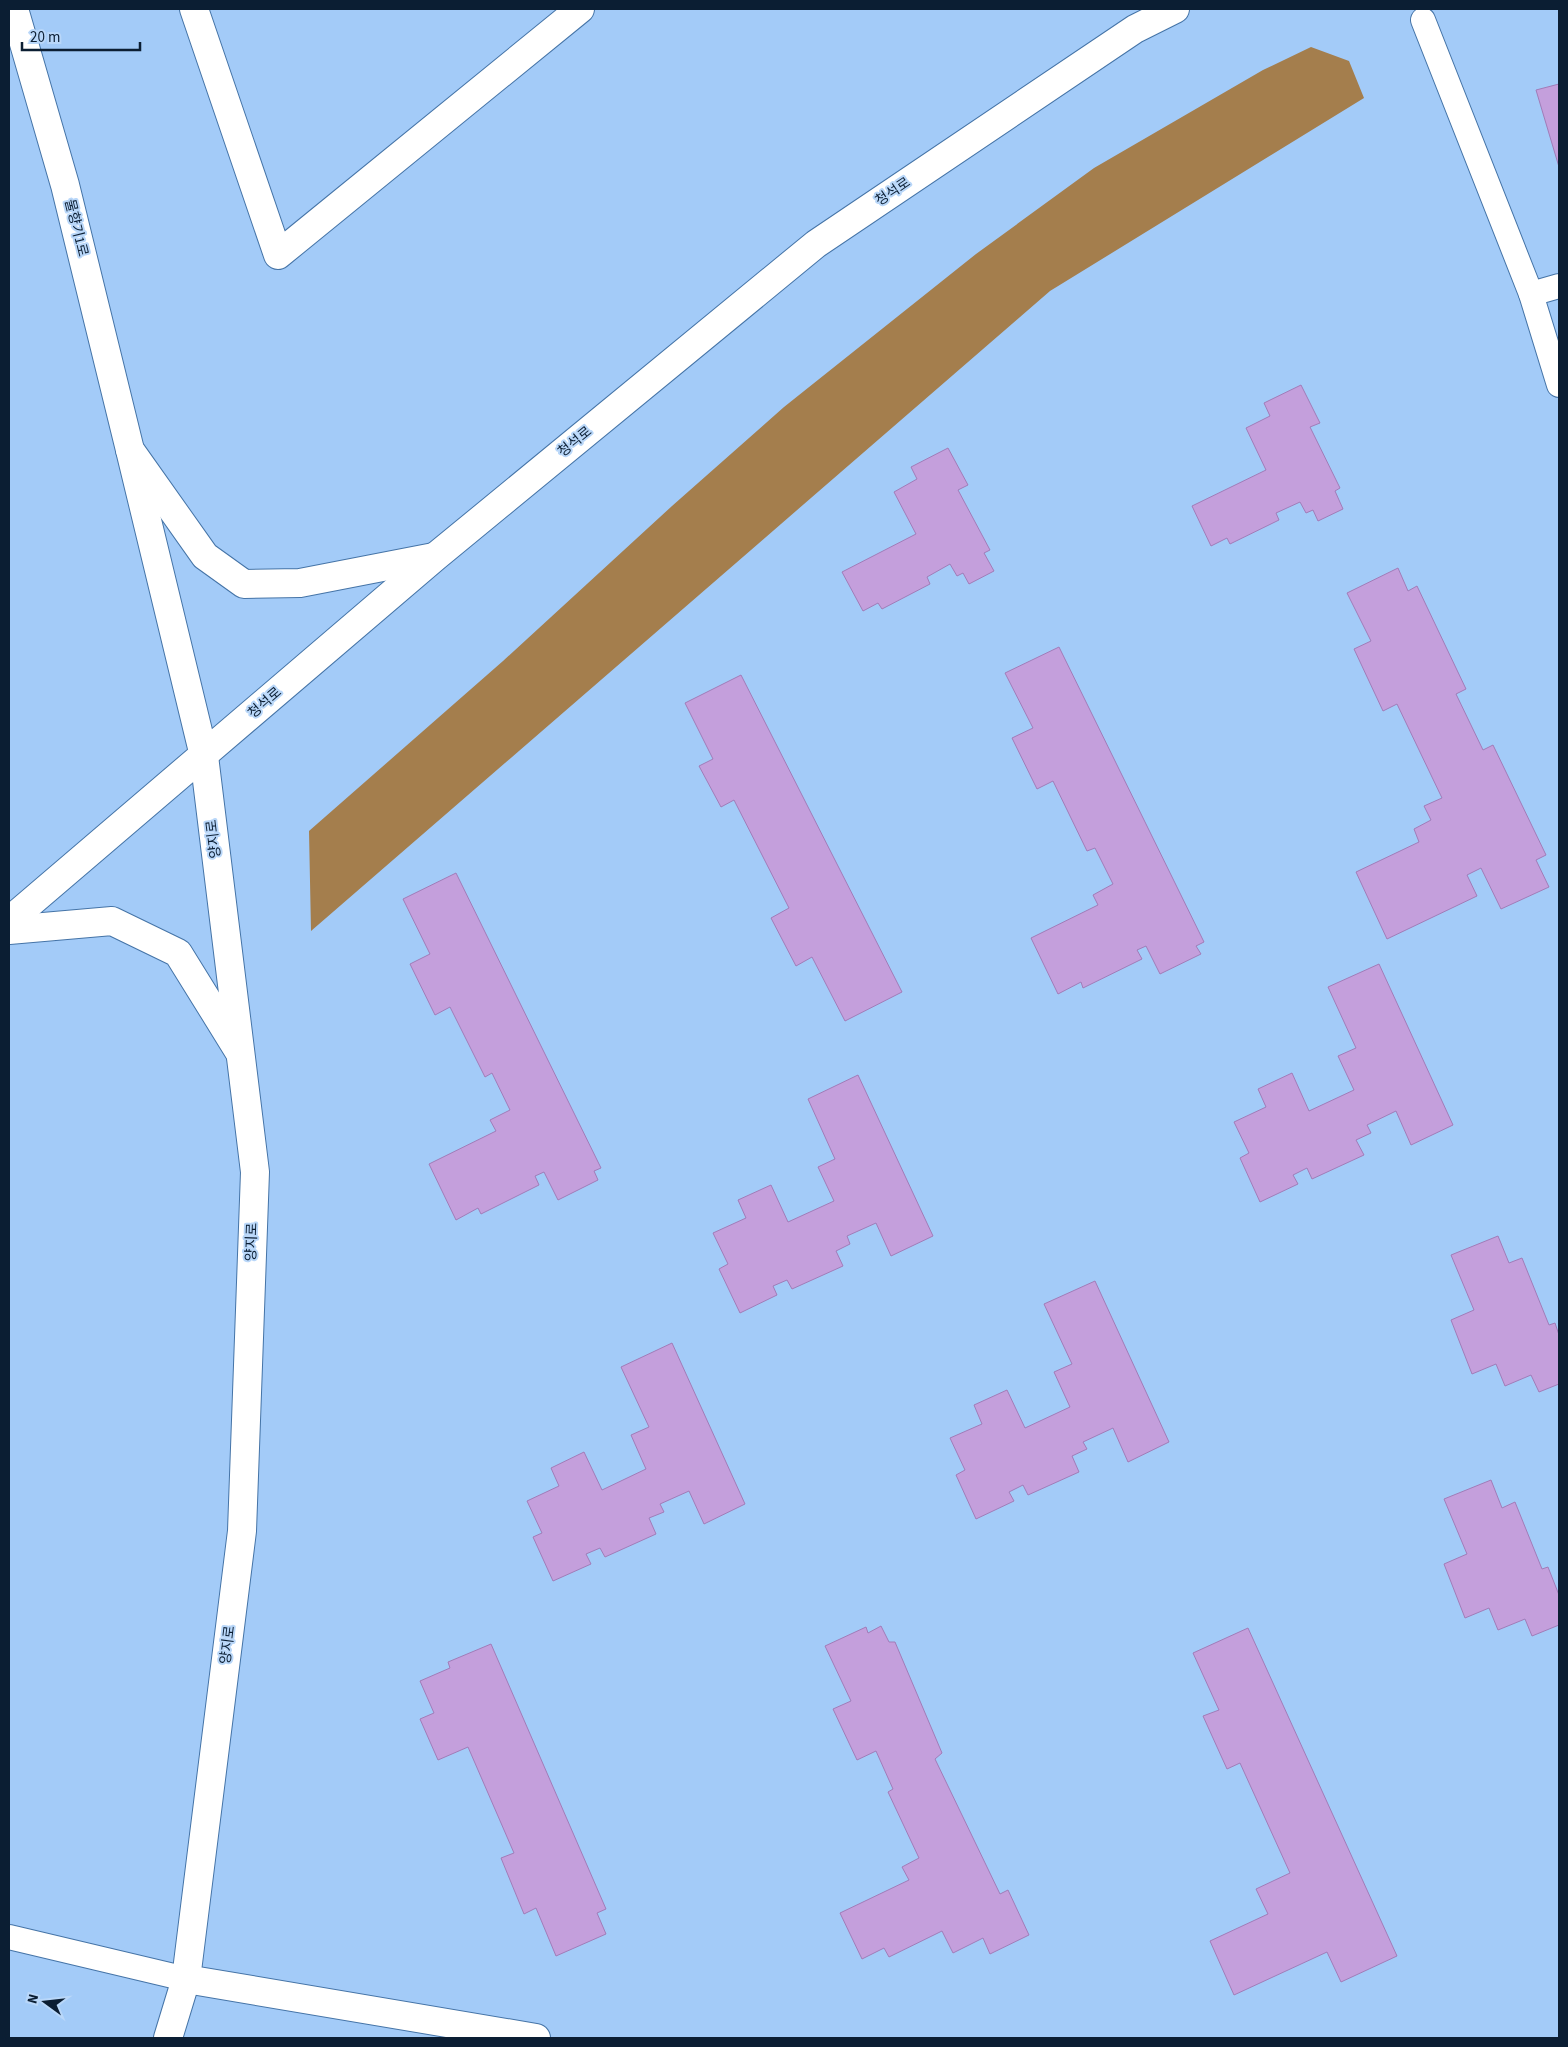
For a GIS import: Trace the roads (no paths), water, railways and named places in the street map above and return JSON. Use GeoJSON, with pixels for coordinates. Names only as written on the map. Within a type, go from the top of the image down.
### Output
{"type":"FeatureCollection","features":[{"type":"Feature","properties":{"kind":"street","name":"물향기1로"},"geometry":{"type":"LineString","coordinates":[[14,9],[65,185],[130,450]]}},
{"type":"Feature","properties":{"kind":"street"},"geometry":{"type":"LineString","coordinates":[[194,9],[278,255],[580,9]]}},
{"type":"Feature","properties":{"kind":"street","name":"청석로"},"geometry":{"type":"LineString","coordinates":[[9,921],[204,756],[435,556],[816,244],[1135,29],[1175,9]]}},
{"type":"Feature","properties":{"kind":"street"},"geometry":{"type":"LineString","coordinates":[[130,450],[205,556],[244,584],[300,583],[435,556]]}},
{"type":"Feature","properties":{"kind":"street","name":"양지로"},"geometry":{"type":"LineString","coordinates":[[130,450],[204,756],[255,1172],[242,1531],[186,1979],[168,2038]]}},
{"type":"Feature","properties":{"kind":"street"},"geometry":{"type":"LineString","coordinates":[[9,930],[112,921],[178,953],[240,1054]]}},
{"type":"Feature","properties":{"kind":"street"},"geometry":{"type":"LineString","coordinates":[[186,1979],[536,2038]]}},
{"type":"Feature","properties":{"kind":"lane"},"geometry":{"type":"LineString","coordinates":[[1423,20],[1531,294],[1559,385]]}},
{"type":"Feature","properties":{"kind":"lane"},"geometry":{"type":"LineString","coordinates":[[1531,294],[1559,286]]}},
{"type":"Feature","properties":{"kind":"lane"},"geometry":{"type":"LineString","coordinates":[[9,1937],[186,1979]]}}]}
